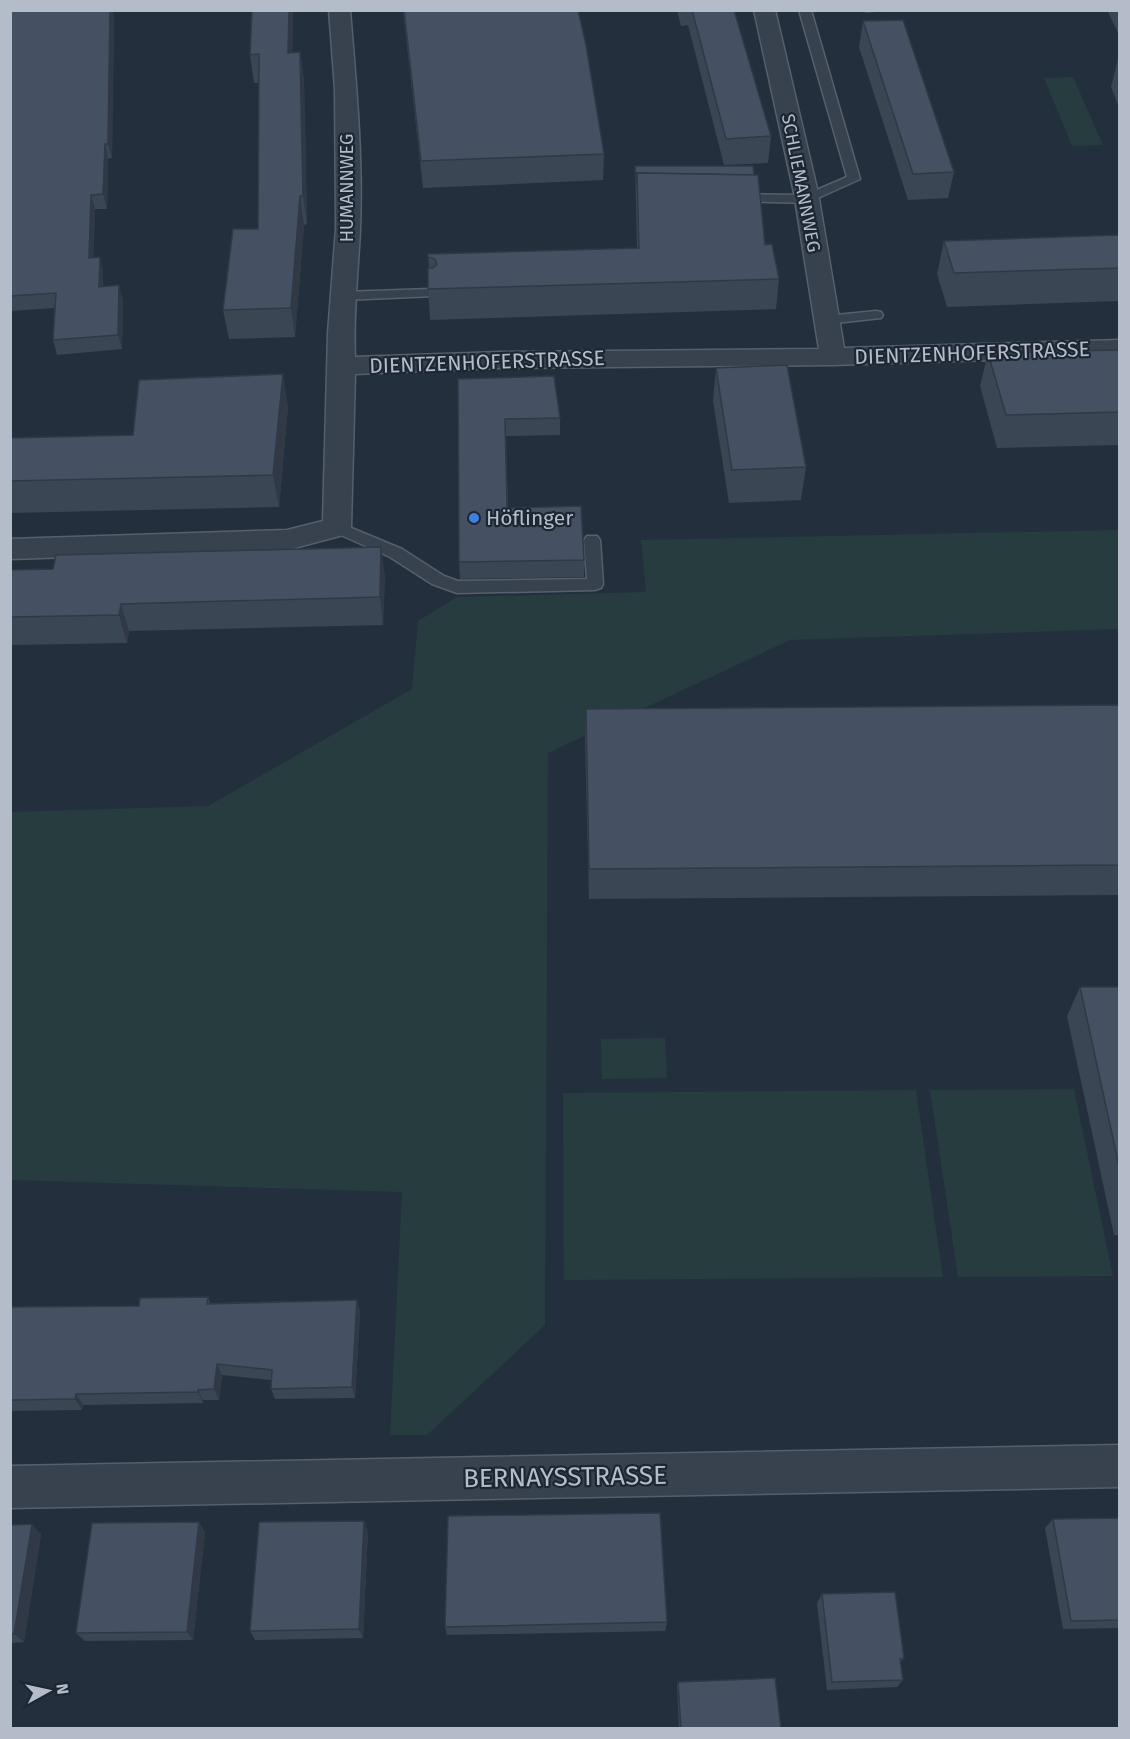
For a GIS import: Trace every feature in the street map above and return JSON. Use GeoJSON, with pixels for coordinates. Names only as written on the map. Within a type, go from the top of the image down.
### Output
{"type":"FeatureCollection","features":[{"type":"Feature","properties":{"kind":"street","name":"HUMANNWEG"},"geometry":{"type":"LineString","coordinates":[[339,10],[346,89],[348,158],[348,228],[341,333],[342,366]]}},
{"type":"Feature","properties":{"kind":"street","name":"SCHLIEMANNWEG"},"geometry":{"type":"LineString","coordinates":[[764,10],[807,199],[833,357]]}},
{"type":"Feature","properties":{"kind":"street","name":"DIENTZENHOFERSTRASSE"},"geometry":{"type":"LineString","coordinates":[[337,527],[342,366],[501,360],[833,357],[1119,348]]}},
{"type":"Feature","properties":{"kind":"street"},"geometry":{"type":"LineString","coordinates":[[10,549],[287,540],[337,527]]}},
{"type":"Feature","properties":{"kind":"street","name":"BERNAYSSTRASSE"},"geometry":{"type":"LineString","coordinates":[[10,1486],[1119,1466]]}},
{"type":"Feature","properties":{"kind":"lane"},"geometry":{"type":"LineString","coordinates":[[728,198],[807,199],[854,179],[805,10]]}},
{"type":"Feature","properties":{"kind":"lane"},"geometry":{"type":"LineString","coordinates":[[344,296],[430,293]]}},
{"type":"Feature","properties":{"kind":"lane"},"geometry":{"type":"LineString","coordinates":[[826,320],[876,315]]}},
{"type":"Feature","properties":{"kind":"lane"},"geometry":{"type":"LineString","coordinates":[[337,527],[396,553],[438,580],[457,587],[595,584],[592,540]]}},
{"type":"Feature","properties":{"kind":"green space"},"geometry":{"type":"Polygon","coordinates":[[[1073,77],[1103,145],[1072,146],[1044,78],[1073,77]]]}},
{"type":"Feature","properties":{"kind":"green space"},"geometry":{"type":"Polygon","coordinates":[[[1119,530],[1119,629],[790,640],[548,753],[545,1325],[427,1435],[390,1435],[402,1192],[11,1180],[11,812],[208,806],[412,689],[418,621],[457,597],[646,592],[641,540],[1119,530]]]}},
{"type":"Feature","properties":{"kind":"green space"},"geometry":{"type":"Polygon","coordinates":[[[665,1038],[667,1078],[602,1079],[601,1039],[665,1038]]]}},
{"type":"Feature","properties":{"kind":"green space"},"geometry":{"type":"Polygon","coordinates":[[[1074,1089],[1113,1276],[958,1277],[930,1090],[1074,1089]]]}},
{"type":"Feature","properties":{"kind":"green space"},"geometry":{"type":"Polygon","coordinates":[[[916,1090],[943,1277],[564,1280],[563,1093],[916,1090]]]}},
{"type":"Feature","properties":{"kind":"building"},"geometry":{"type":"Polygon","coordinates":[[[10,10],[110,10],[108,144],[105,144],[103,194],[91,195],[89,258],[100,257],[99,287],[119,285],[118,335],[53,340],[56,293],[10,296],[10,10]]]}},
{"type":"Feature","properties":{"kind":"building"},"geometry":{"type":"Polygon","coordinates":[[[252,10],[289,10],[288,53],[300,52],[303,196],[300,196],[291,308],[223,310],[233,229],[258,229],[259,54],[250,55],[252,10]]]}},
{"type":"Feature","properties":{"kind":"building"},"geometry":{"type":"Polygon","coordinates":[[[404,10],[578,10],[604,154],[421,161],[404,10]]]}},
{"type":"Feature","properties":{"kind":"building"},"geometry":{"type":"Polygon","coordinates":[[[692,10],[734,10],[771,136],[726,139],[692,10]]]}},
{"type":"Feature","properties":{"kind":"building"},"geometry":{"type":"Polygon","coordinates":[[[903,20],[954,172],[913,174],[863,21],[903,20]]]}},
{"type":"Feature","properties":{"kind":"building"},"geometry":{"type":"Polygon","coordinates":[[[635,166],[753,166],[754,175],[637,173],[636,183],[635,166]]]}},
{"type":"Feature","properties":{"kind":"building"},"geometry":{"type":"Polygon","coordinates":[[[637,173],[758,175],[765,245],[772,244],[779,279],[428,289],[428,268],[433,268],[437,264],[435,259],[428,257],[428,254],[639,248],[637,173]]]}},
{"type":"Feature","properties":{"kind":"building"},"geometry":{"type":"Polygon","coordinates":[[[1119,235],[1119,268],[954,273],[944,241],[1119,235]]]}},
{"type":"Feature","properties":{"kind":"building"},"geometry":{"type":"Polygon","coordinates":[[[1119,350],[1119,412],[1006,415],[988,353],[1119,350]]]}},
{"type":"Feature","properties":{"kind":"building"},"geometry":{"type":"Polygon","coordinates":[[[787,365],[806,467],[732,470],[716,368],[787,365]]]}},
{"type":"Feature","properties":{"kind":"building"},"geometry":{"type":"Polygon","coordinates":[[[283,374],[273,475],[10,481],[10,438],[133,435],[139,380],[283,374]]]}},
{"type":"Feature","properties":{"kind":"building"},"geometry":{"type":"Polygon","coordinates":[[[554,376],[560,418],[505,419],[507,508],[581,506],[584,560],[459,562],[458,379],[554,376]]]}},
{"type":"Feature","properties":{"kind":"building"},"geometry":{"type":"Polygon","coordinates":[[[381,547],[380,597],[121,604],[119,615],[10,617],[10,570],[53,569],[56,555],[381,547]]]}},
{"type":"Feature","properties":{"kind":"building"},"geometry":{"type":"Polygon","coordinates":[[[1119,705],[1119,865],[589,869],[586,709],[1119,705]]]}},
{"type":"Feature","properties":{"kind":"building"},"geometry":{"type":"Polygon","coordinates":[[[1080,987],[1119,987],[1119,1166],[1080,987]]]}},
{"type":"Feature","properties":{"kind":"building"},"geometry":{"type":"Polygon","coordinates":[[[208,1297],[207,1304],[357,1300],[352,1387],[271,1389],[272,1370],[217,1364],[214,1389],[198,1390],[198,1392],[76,1394],[75,1399],[10,1400],[10,1307],[139,1306],[140,1298],[208,1297]]]}},
{"type":"Feature","properties":{"kind":"building"},"geometry":{"type":"Polygon","coordinates":[[[660,1513],[667,1622],[445,1627],[448,1516],[660,1513]]]}},
{"type":"Feature","properties":{"kind":"building"},"geometry":{"type":"Polygon","coordinates":[[[1119,1518],[1119,1620],[1071,1621],[1053,1519],[1119,1518]]]}},
{"type":"Feature","properties":{"kind":"building"},"geometry":{"type":"Polygon","coordinates":[[[364,1521],[359,1629],[250,1631],[259,1522],[364,1521]]]}},
{"type":"Feature","properties":{"kind":"building"},"geometry":{"type":"Polygon","coordinates":[[[199,1522],[187,1632],[76,1633],[92,1523],[199,1522]]]}},
{"type":"Feature","properties":{"kind":"building"},"geometry":{"type":"Polygon","coordinates":[[[32,1524],[14,1634],[10,1634],[10,1525],[32,1524]]]}},
{"type":"Feature","properties":{"kind":"building"},"geometry":{"type":"Polygon","coordinates":[[[895,1592],[904,1658],[900,1659],[903,1680],[832,1682],[822,1594],[895,1592]]]}},
{"type":"Feature","properties":{"kind":"building"},"geometry":{"type":"Polygon","coordinates":[[[775,1678],[781,1728],[681,1728],[678,1682],[775,1678]]]}},
{"type":"Feature","properties":{"kind":"place","name":"Höflinger"},"geometry":{"type":"Point","coordinates":[474,518]}}]}
